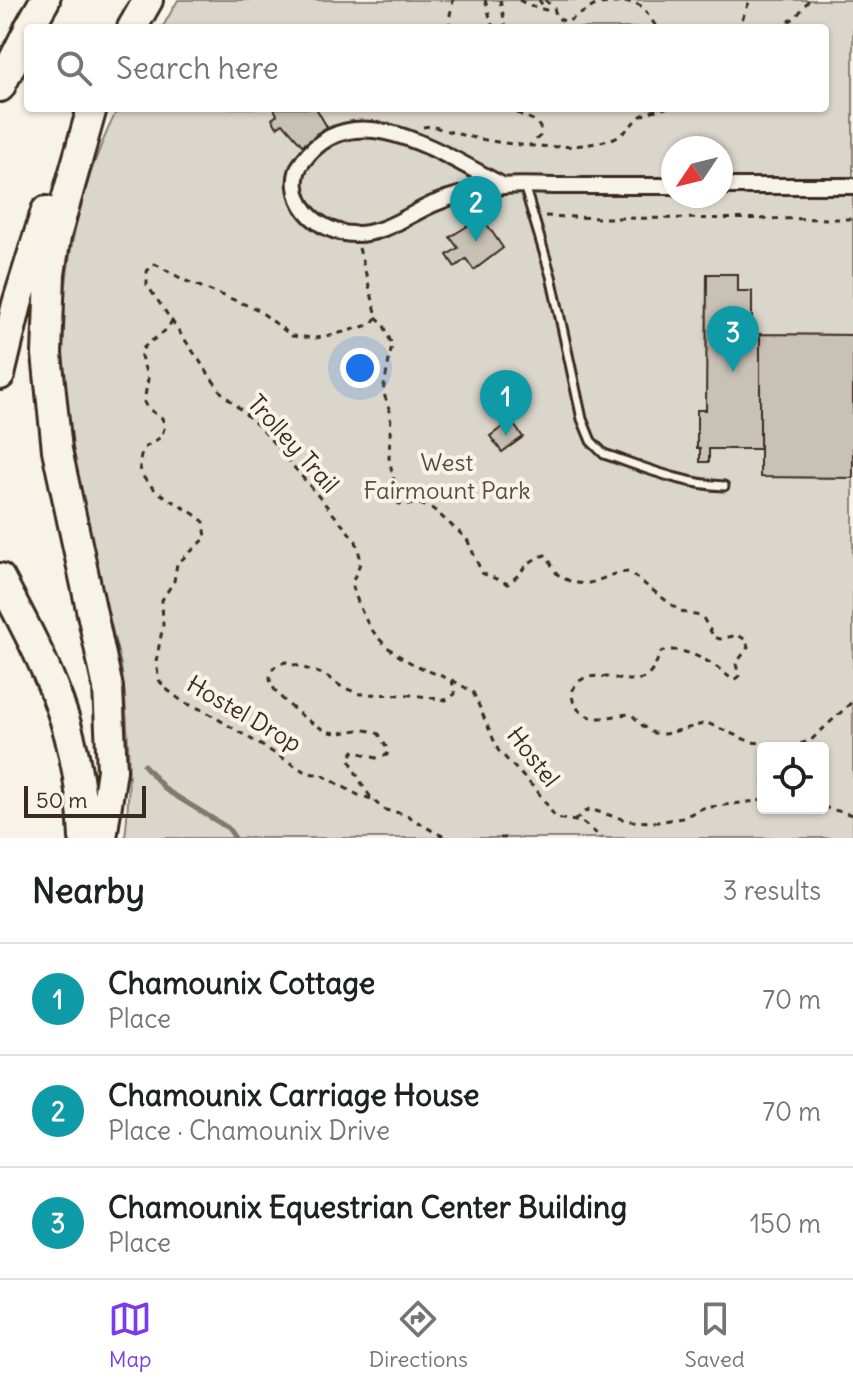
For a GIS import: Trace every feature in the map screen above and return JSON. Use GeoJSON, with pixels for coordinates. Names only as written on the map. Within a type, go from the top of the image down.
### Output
{"type":"FeatureCollection","features":[{"type":"Feature","properties":{"kind":"highway"},"geometry":{"type":"LineString","coordinates":[[32,24],[45,0]]}},
{"type":"Feature","properties":{"kind":"highway"},"geometry":{"type":"LineString","coordinates":[[134,24],[148,0]]}},
{"type":"Feature","properties":{"kind":"highway"},"geometry":{"type":"LineString","coordinates":[[0,87],[24,39]]}},
{"type":"Feature","properties":{"kind":"highway"},"geometry":{"type":"LineString","coordinates":[[0,375],[43,218],[88,112]]}},
{"type":"Feature","properties":{"kind":"highway"},"geometry":{"type":"LineString","coordinates":[[89,112],[56,236],[50,274],[47,354],[57,450],[108,688],[112,770],[102,838]]}},
{"type":"Feature","properties":{"kind":"highway"},"geometry":{"type":"LineString","coordinates":[[0,578],[35,645],[62,707],[78,770],[84,838]]}},
{"type":"Feature","properties":{"kind":"street"},"geometry":{"type":"LineString","coordinates":[[504,186],[406,137],[376,130],[346,131],[319,143],[300,165],[295,176],[296,189],[305,210],[315,220],[328,228],[356,235],[383,228],[453,197],[504,186],[661,186]]}},
{"type":"Feature","properties":{"kind":"street"},"geometry":{"type":"LineString","coordinates":[[733,186],[853,186]]}},
{"type":"Feature","properties":{"kind":"lane"},"geometry":{"type":"LineString","coordinates":[[524,185],[557,302],[582,419],[596,449],[680,479],[701,485],[724,486]]}},
{"type":"Feature","properties":{"kind":"path"},"geometry":{"type":"LineString","coordinates":[[450,24],[453,0]]}},
{"type":"Feature","properties":{"kind":"path"},"geometry":{"type":"LineString","coordinates":[[485,0],[492,24]]}},
{"type":"Feature","properties":{"kind":"path"},"geometry":{"type":"LineString","coordinates":[[500,0],[505,24]]}},
{"type":"Feature","properties":{"kind":"path"},"geometry":{"type":"LineString","coordinates":[[519,0],[546,10],[539,0]]}},
{"type":"Feature","properties":{"kind":"path"},"geometry":{"type":"LineString","coordinates":[[545,0],[554,8],[557,18],[567,22],[597,4],[633,2],[643,7],[654,24]]}},
{"type":"Feature","properties":{"kind":"path"},"geometry":{"type":"LineString","coordinates":[[739,24],[750,0]]}},
{"type":"Feature","properties":{"kind":"path"},"geometry":{"type":"LineString","coordinates":[[785,24],[796,17],[809,0]]}},
{"type":"Feature","properties":{"kind":"path"},"geometry":{"type":"LineString","coordinates":[[515,112],[533,120],[540,127],[540,136],[527,147]]}},
{"type":"Feature","properties":{"kind":"path"},"geometry":{"type":"LineString","coordinates":[[406,137],[424,126],[432,126],[527,147],[594,143],[625,133],[638,119],[652,112]]}},
{"type":"Feature","properties":{"kind":"path"},"geometry":{"type":"LineString","coordinates":[[533,215],[853,219]]}},
{"type":"Feature","properties":{"kind":"path"},"geometry":{"type":"LineString","coordinates":[[356,235],[376,317],[383,323],[392,345],[383,391],[391,414],[389,458],[399,504],[420,504],[433,509],[467,539],[474,550],[479,569],[487,577],[508,584],[523,565],[545,555],[561,577],[583,584],[629,572],[677,609],[702,616],[714,637],[720,639],[738,635],[746,640],[748,647],[736,664],[739,676],[734,680],[712,664],[681,651],[667,649],[661,652],[651,673],[642,679],[589,677],[581,682],[573,689],[573,702],[581,712],[598,718],[631,714],[647,730],[665,734],[707,723],[751,742],[792,746],[810,741],[853,701]]}},
{"type":"Feature","properties":{"kind":"path","name":"Trolley Trail"},"geometry":{"type":"LineString","coordinates":[[376,317],[372,324],[344,332],[316,338],[292,336],[257,309],[186,281],[155,264],[147,271],[147,285],[221,392],[262,429],[356,541],[361,561],[352,583],[367,621],[377,636],[405,662],[452,680]]}},
{"type":"Feature","properties":{"kind":"path","name":"Hostel Drop"},"geometry":{"type":"LineString","coordinates":[[172,320],[168,329],[140,353],[148,379],[144,402],[147,408],[162,418],[165,426],[161,437],[144,448],[140,468],[145,483],[198,516],[206,529],[206,538],[177,564],[174,581],[162,600],[163,625],[156,662],[159,680],[183,702],[203,710],[307,773],[322,775],[358,795],[374,799]]}},
{"type":"Feature","properties":{"kind":"path"},"geometry":{"type":"LineString","coordinates":[[450,838],[433,833],[404,814],[389,811],[374,799],[349,758],[354,751],[376,758],[387,755],[388,750],[379,734],[363,729],[331,732],[319,727],[272,687],[270,674],[279,664],[291,663],[325,675],[342,687],[360,694],[414,695],[446,700],[455,694],[452,680]]}},
{"type":"Feature","properties":{"kind":"path","name":"Hostel"},"geometry":{"type":"LineString","coordinates":[[452,680],[473,692],[498,750],[538,792],[556,818],[582,822],[602,838]]}},
{"type":"Feature","properties":{"kind":"path"},"geometry":{"type":"LineString","coordinates":[[573,821],[589,809],[629,821],[658,822],[682,818],[703,808],[757,801]]}},
{"type":"Feature","properties":{"kind":"path"},"geometry":{"type":"LineString","coordinates":[[829,809],[853,815]]}},
{"type":"Feature","properties":{"kind":"path"},"geometry":{"type":"LineString","coordinates":[[500,838],[512,838]]}},
{"type":"Feature","properties":{"kind":"green space","name":"West Fairmount Park"},"geometry":{"type":"Polygon","coordinates":[[[178,0],[853,0],[853,838],[125,838],[129,752],[121,665],[86,528],[65,402],[63,315],[67,273],[85,190],[116,112],[829,112],[829,24],[164,24],[178,0]]]}},
{"type":"Feature","properties":{"kind":"building"},"geometry":{"type":"Polygon","coordinates":[[[276,112],[318,112],[327,127],[302,145],[283,123],[277,127],[272,119],[277,115],[276,112]]]}},
{"type":"Feature","properties":{"kind":"building"},"geometry":{"type":"Polygon","coordinates":[[[482,217],[503,248],[474,270],[466,259],[455,267],[447,255],[458,248],[450,237],[482,217]]]}},
{"type":"Feature","properties":{"kind":"building"},"geometry":{"type":"Polygon","coordinates":[[[707,274],[738,274],[738,291],[752,291],[752,334],[760,334],[760,449],[709,449],[709,462],[700,462],[697,410],[706,410],[707,274]]]}},
{"type":"Feature","properties":{"kind":"building"},"geometry":{"type":"Polygon","coordinates":[[[760,334],[853,335],[853,478],[760,477],[760,334]]]}},
{"type":"Feature","properties":{"kind":"building"},"geometry":{"type":"Polygon","coordinates":[[[511,421],[523,437],[502,452],[490,436],[511,421]]]}},
{"type":"Feature","properties":{"kind":"waterway"},"geometry":{"type":"LineString","coordinates":[[144,765],[166,790],[228,828],[235,838]]}},
{"type":"Feature","properties":{"kind":"place","name":"Chamounix Carriage House"},"geometry":{"type":"Point","coordinates":[476,242]}},
{"type":"Feature","properties":{"kind":"place","name":"Chamounix Equestrian Center Building"},"geometry":{"type":"Point","coordinates":[733,372]}},
{"type":"Feature","properties":{"kind":"place","name":"Chamounix Cottage"},"geometry":{"type":"Point","coordinates":[506,436]}}]}
